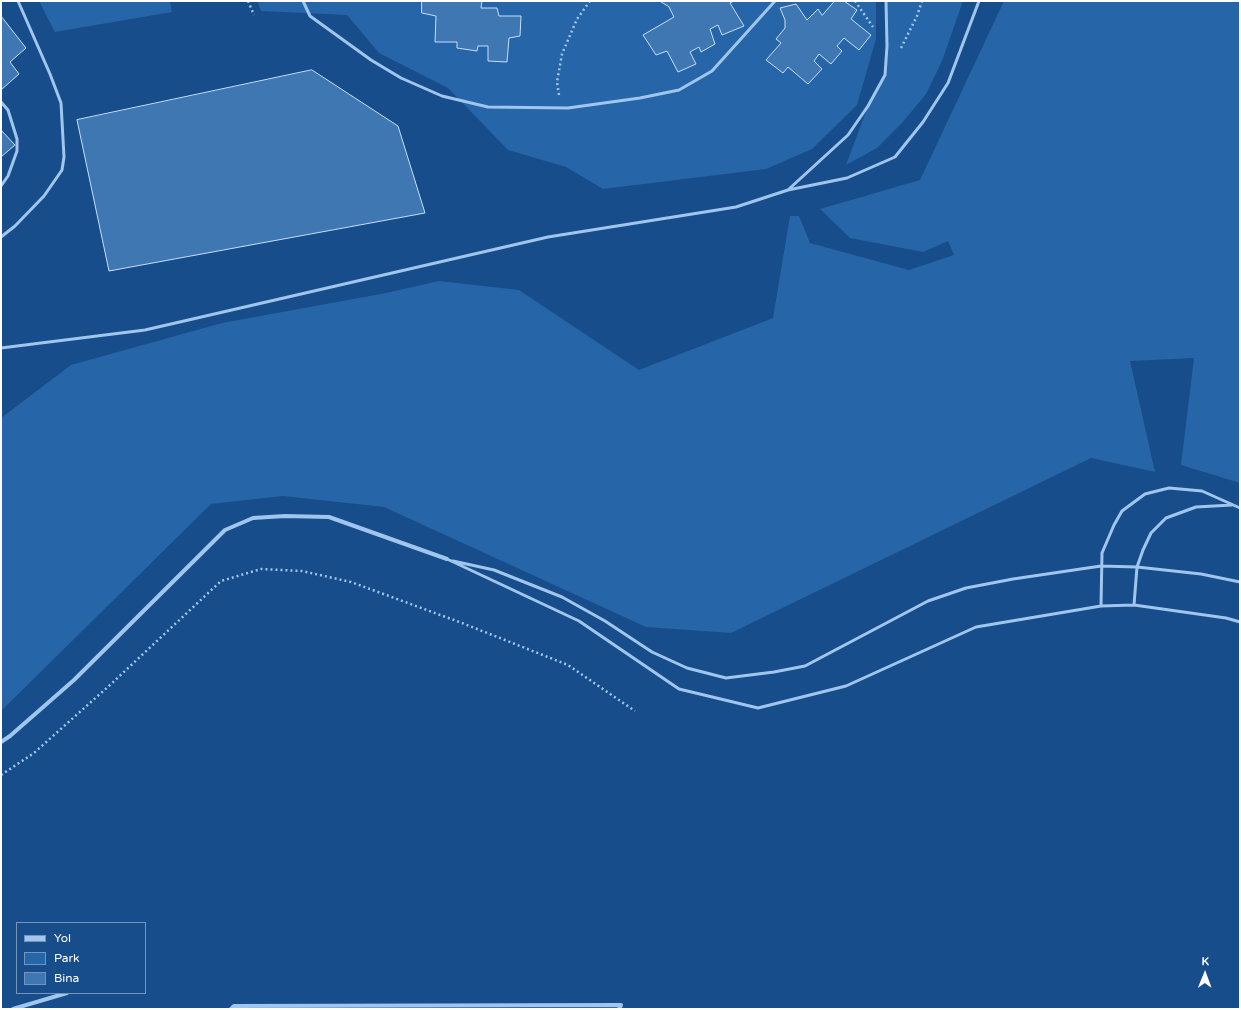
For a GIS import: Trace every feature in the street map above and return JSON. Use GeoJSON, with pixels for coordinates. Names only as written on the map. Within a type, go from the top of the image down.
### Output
{"type":"FeatureCollection","features":[{"type":"Feature","properties":{"kind":"street"},"geometry":{"type":"LineString","coordinates":[[1,742],[10,736],[74,680],[224,530],[253,518],[285,516],[329,517],[447,559]]}},
{"type":"Feature","properties":{"kind":"street"},"geometry":{"type":"LineString","coordinates":[[14,1009],[64,994]]}},
{"type":"Feature","properties":{"kind":"street"},"geometry":{"type":"LineString","coordinates":[[231,1009],[234,1006],[621,1005],[619,1009]]}},
{"type":"Feature","properties":{"kind":"lane"},"geometry":{"type":"LineString","coordinates":[[1,236],[15,226],[44,196],[62,170],[64,156],[61,103],[18,1]]}},
{"type":"Feature","properties":{"kind":"lane"},"geometry":{"type":"LineString","coordinates":[[303,1],[310,16],[371,60],[401,78],[442,96],[488,107],[568,108],[640,98],[679,90],[712,71],[775,1]]}},
{"type":"Feature","properties":{"kind":"lane"},"geometry":{"type":"LineString","coordinates":[[788,190],[848,135],[868,106],[885,75],[887,46],[886,1]]}},
{"type":"Feature","properties":{"kind":"lane"},"geometry":{"type":"LineString","coordinates":[[1,348],[146,330],[548,237],[736,207],[788,190],[847,178],[895,157],[923,122],[948,83],[979,1]]}},
{"type":"Feature","properties":{"kind":"lane"},"geometry":{"type":"LineString","coordinates":[[1,102],[8,110],[17,139],[17,151],[8,176],[1,186]]}},
{"type":"Feature","properties":{"kind":"lane"},"geometry":{"type":"LineString","coordinates":[[1101,606],[1102,553],[1114,524],[1122,511],[1145,494],[1169,488],[1202,491],[1234,504],[1240,508]]}},
{"type":"Feature","properties":{"kind":"lane"},"geometry":{"type":"LineString","coordinates":[[1134,605],[1137,567],[1151,533],[1166,518],[1196,507],[1234,504]]}},
{"type":"Feature","properties":{"kind":"lane"},"geometry":{"type":"LineString","coordinates":[[447,559],[494,570],[562,597],[605,621],[652,652],[687,668],[726,678],[774,672],[805,666],[928,601],[966,588],[1013,579],[1101,566],[1137,567],[1200,574],[1240,582]]}},
{"type":"Feature","properties":{"kind":"lane"},"geometry":{"type":"LineString","coordinates":[[447,559],[579,621],[679,689],[758,708],[846,686],[976,627],[1101,606],[1134,605],[1226,618],[1240,622]]}},
{"type":"Feature","properties":{"kind":"path"},"geometry":{"type":"LineString","coordinates":[[252,1],[248,2],[254,15]]}},
{"type":"Feature","properties":{"kind":"path"},"geometry":{"type":"LineString","coordinates":[[568,108],[559,98],[557,82],[562,54],[577,19],[590,1]]}},
{"type":"Feature","properties":{"kind":"path"},"geometry":{"type":"LineString","coordinates":[[1,775],[34,753],[222,581],[262,569],[302,571],[351,582],[462,623],[568,666],[635,711]]}},
{"type":"Feature","properties":{"kind":"green space"},"geometry":{"type":"Polygon","coordinates":[[[39,1],[170,1],[172,12],[55,32],[39,1]]]}},
{"type":"Feature","properties":{"kind":"green space"},"geometry":{"type":"Polygon","coordinates":[[[257,1],[876,1],[876,39],[857,105],[812,149],[766,169],[603,189],[566,167],[508,150],[448,88],[379,53],[347,15],[261,11],[257,1]]]}},
{"type":"Feature","properties":{"kind":"green space"},"geometry":{"type":"Polygon","coordinates":[[[886,1],[963,1],[942,61],[926,94],[902,123],[877,148],[846,165],[868,106],[885,75],[887,46],[886,1]]]}},
{"type":"Feature","properties":{"kind":"green space"},"geometry":{"type":"Polygon","coordinates":[[[1004,1],[1240,1],[1240,483],[1181,465],[1194,358],[1130,361],[1155,472],[1091,458],[731,633],[646,627],[384,507],[283,496],[211,504],[1,711],[1,418],[71,365],[222,323],[386,293],[439,281],[519,290],[639,370],[773,318],[790,216],[799,216],[810,243],[909,270],[954,255],[948,241],[923,252],[850,238],[820,209],[920,180],[1004,1]]]}},
{"type":"Feature","properties":{"kind":"building"},"geometry":{"type":"Polygon","coordinates":[[[422,1],[482,1],[481,8],[497,8],[499,16],[521,16],[520,36],[509,38],[507,62],[488,61],[488,46],[478,46],[477,51],[457,48],[457,42],[435,42],[436,16],[422,13],[422,1]]]}},
{"type":"Feature","properties":{"kind":"building"},"geometry":{"type":"Polygon","coordinates":[[[660,1],[734,1],[730,3],[744,26],[722,35],[718,25],[710,29],[715,44],[701,52],[699,47],[690,52],[696,64],[678,72],[667,51],[656,55],[643,35],[674,17],[669,7],[660,1]]]}},
{"type":"Feature","properties":{"kind":"building"},"geometry":{"type":"Polygon","coordinates":[[[835,1],[844,1],[857,10],[851,19],[871,35],[859,50],[844,38],[837,46],[842,51],[831,64],[819,54],[814,61],[822,69],[808,84],[788,67],[783,73],[766,60],[781,43],[776,39],[785,28],[785,20],[780,8],[796,4],[807,20],[818,9],[822,15],[835,1]]]}},
{"type":"Feature","properties":{"kind":"building"},"geometry":{"type":"Polygon","coordinates":[[[1,16],[26,48],[10,62],[19,74],[1,90],[1,16]]]}},
{"type":"Feature","properties":{"kind":"building"},"geometry":{"type":"Polygon","coordinates":[[[312,70],[398,126],[425,213],[109,271],[77,120],[312,70]]]}},
{"type":"Feature","properties":{"kind":"building"},"geometry":{"type":"Polygon","coordinates":[[[1,130],[15,145],[1,157],[1,130]]]}}]}
